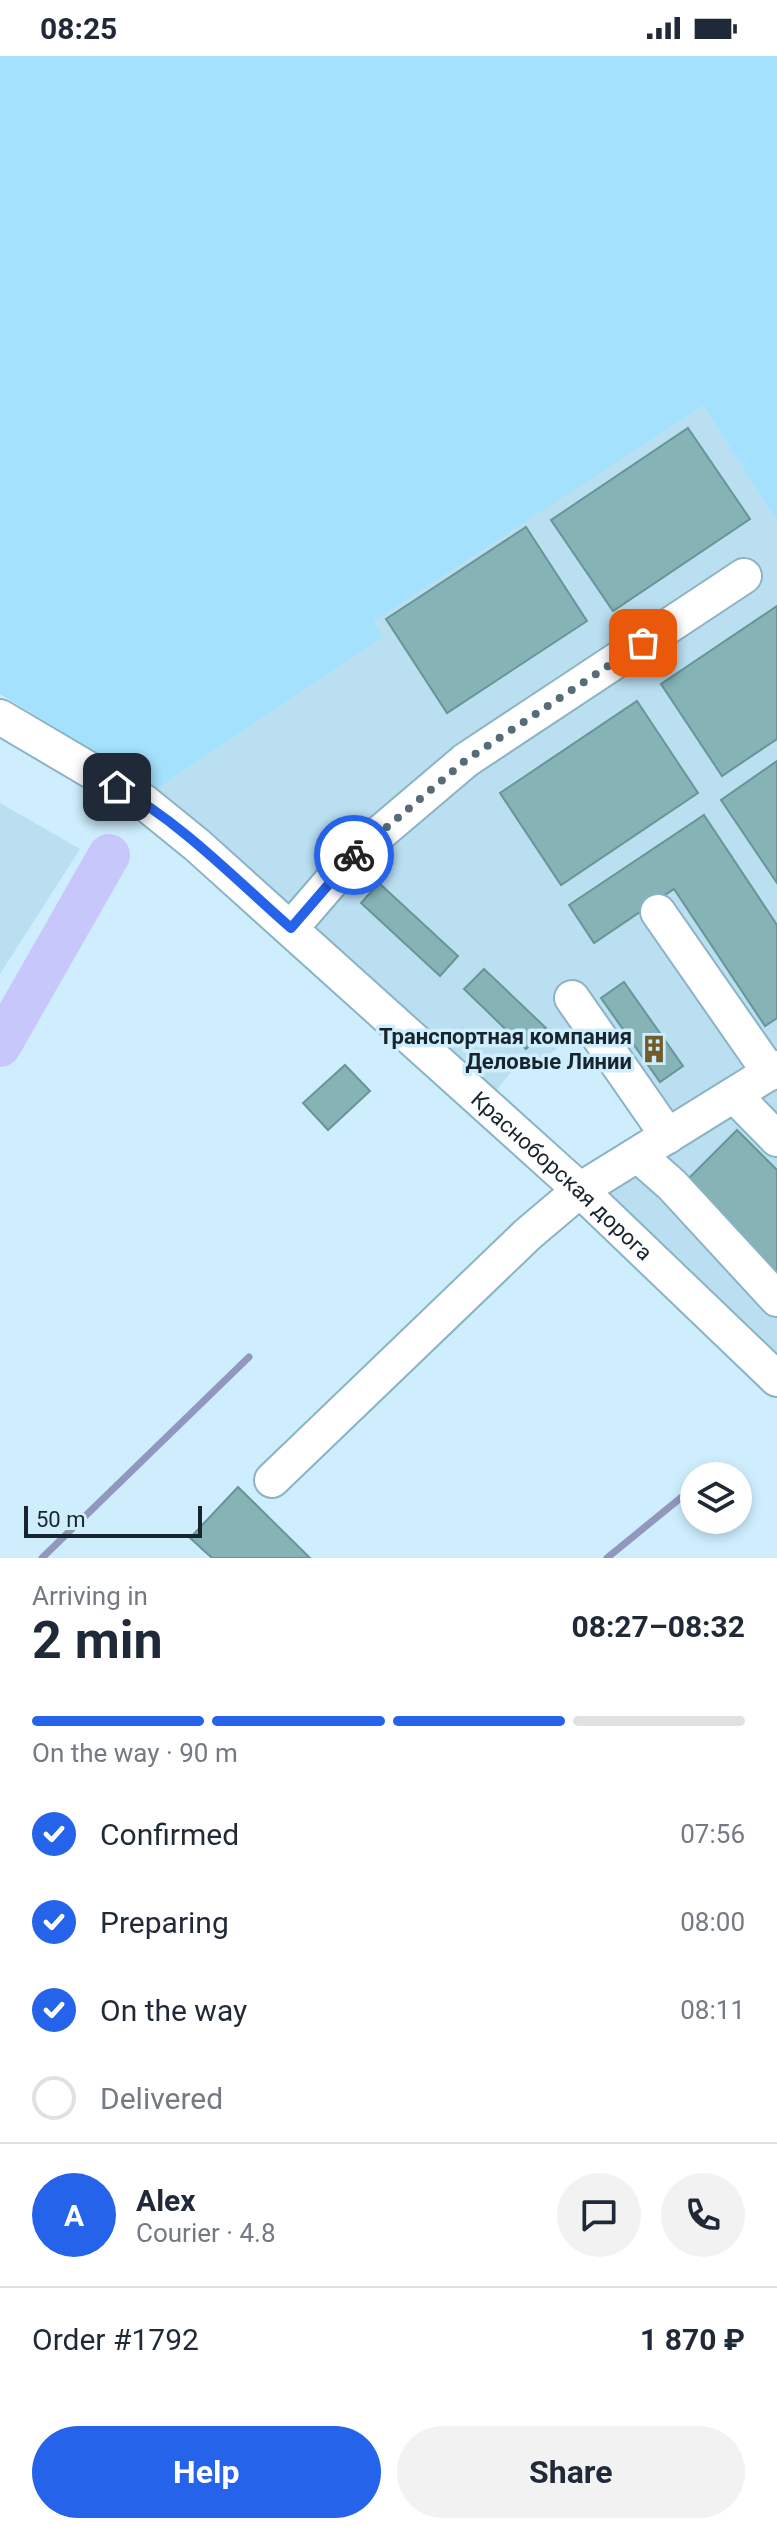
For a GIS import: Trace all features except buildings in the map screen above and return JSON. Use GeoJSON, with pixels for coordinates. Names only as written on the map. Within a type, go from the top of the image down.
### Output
{"type":"FeatureCollection","features":[{"type":"Feature","properties":{"kind":"street"},"geometry":{"type":"LineString","coordinates":[[291,928],[354,855],[466,760],[744,576]]}},
{"type":"Feature","properties":{"kind":"street","name":"Красноборская дорога"},"geometry":{"type":"LineString","coordinates":[[0,717],[144,802],[291,928],[580,1190],[777,1379]]}},
{"type":"Feature","properties":{"kind":"street"},"geometry":{"type":"LineString","coordinates":[[272,1480],[528,1234],[580,1190],[773,1070],[658,912]]}},
{"type":"Feature","properties":{"kind":"street"},"geometry":{"type":"LineString","coordinates":[[572,998],[668,1136]]}},
{"type":"Feature","properties":{"kind":"street"},"geometry":{"type":"LineString","coordinates":[[734,1095],[777,1139]]}},
{"type":"Feature","properties":{"kind":"street"},"geometry":{"type":"LineString","coordinates":[[638,1155],[672,1185],[777,1299]]}},
{"type":"Feature","properties":{"kind":"shaded area"},"geometry":{"type":"Polygon","coordinates":[[[0,56],[777,56],[777,520],[703,406],[373,621],[383,636],[157,789],[0,694],[0,56]]]}},
{"type":"Feature","properties":{"kind":"shaded area"},"geometry":{"type":"Polygon","coordinates":[[[703,406],[777,520],[777,1362],[580,1172],[642,1132],[574,1032],[544,1060],[519,1062],[495,1092],[157,789],[382,636],[372,621],[703,406]]]}},
{"type":"Feature","properties":{"kind":"shaded area"},"geometry":{"type":"Polygon","coordinates":[[[0,803],[80,849],[0,974],[0,803]]]}},
{"type":"Feature","properties":{"kind":"waterway"},"geometry":{"type":"LineString","coordinates":[[0,1046],[109,855]]}},
{"type":"Feature","properties":{"kind":"waterway"},"geometry":{"type":"LineString","coordinates":[[42,1558],[249,1357]]}},
{"type":"Feature","properties":{"kind":"waterway"},"geometry":{"type":"LineString","coordinates":[[607,1558],[680,1498]]}},
{"type":"Feature","properties":{"kind":"way so far"},"geometry":{"type":"LineString","coordinates":[[354,855],[466,760],[643,643]]}},
{"type":"Feature","properties":{"kind":"place","name":"Транспортная компания Деловые Линии"},"geometry":{"type":"Point","coordinates":[654,1049]}},
{"type":"Feature","properties":{"kind":"route"},"geometry":{"type":"LineString","coordinates":[[117,787],[144,802],[291,928],[354,855]]}}]}
